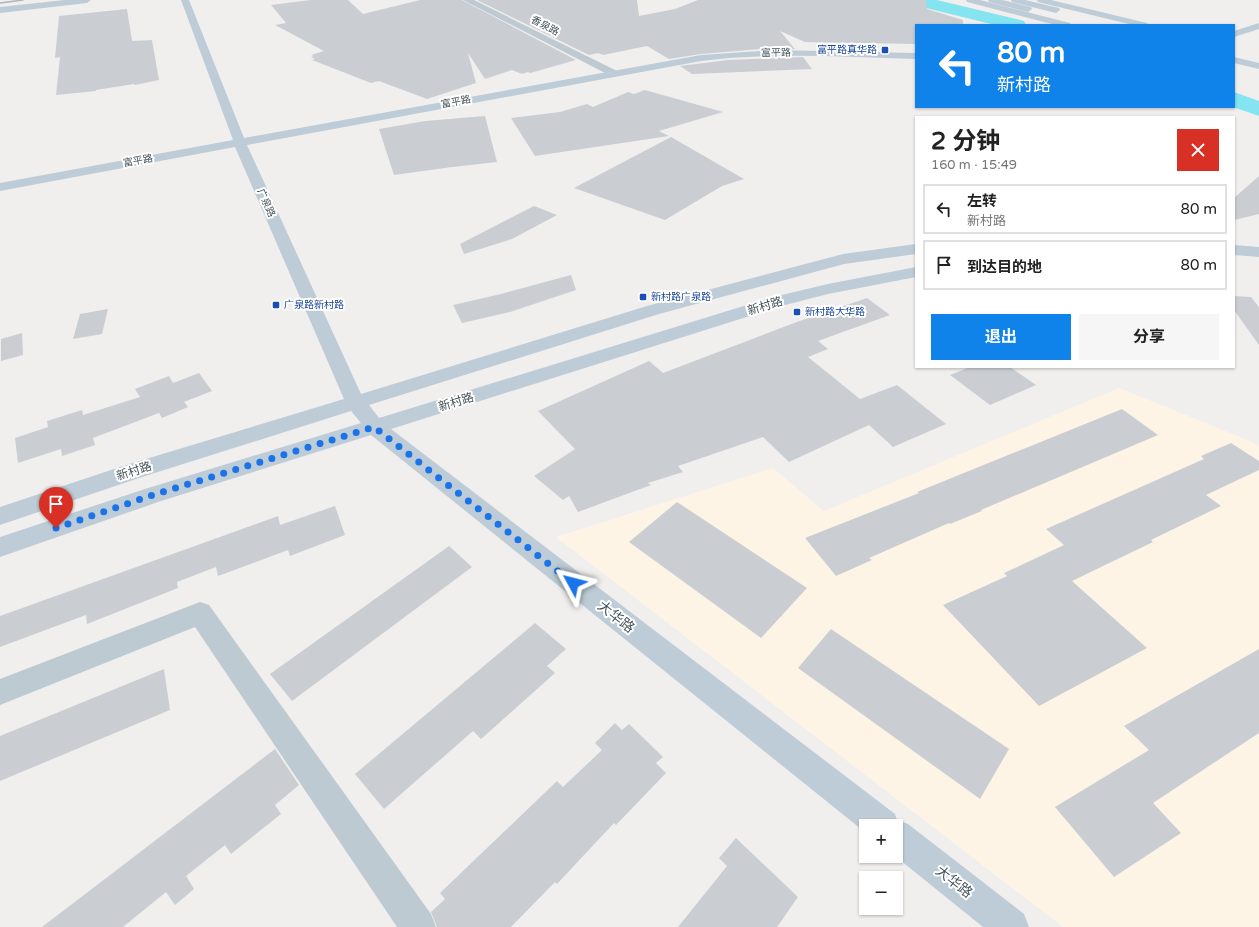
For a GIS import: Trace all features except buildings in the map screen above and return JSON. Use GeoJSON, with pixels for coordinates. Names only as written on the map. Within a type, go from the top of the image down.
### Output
{"type":"FeatureCollection","features":[{"type":"Feature","properties":{"kind":"street"},"geometry":{"type":"LineString","coordinates":[[0,10],[87,0]]}},
{"type":"Feature","properties":{"kind":"street","name":"广泉路"},"geometry":{"type":"LineString","coordinates":[[185,0],[240,142],[355,402]]}},
{"type":"Feature","properties":{"kind":"street","name":"香泉路"},"geometry":{"type":"LineString","coordinates":[[467,0],[612,73]]}},
{"type":"Feature","properties":{"kind":"street"},"geometry":{"type":"LineString","coordinates":[[970,0],[1071,23]]}},
{"type":"Feature","properties":{"kind":"street"},"geometry":{"type":"LineString","coordinates":[[992,0],[1071,23]]}},
{"type":"Feature","properties":{"kind":"street"},"geometry":{"type":"LineString","coordinates":[[1015,0],[1113,24]]}},
{"type":"Feature","properties":{"kind":"street"},"geometry":{"type":"LineString","coordinates":[[1041,0],[1140,24]]}},
{"type":"Feature","properties":{"kind":"street"},"geometry":{"type":"LineString","coordinates":[[1235,34],[1259,26]]}},
{"type":"Feature","properties":{"kind":"street","name":"富平路"},"geometry":{"type":"LineString","coordinates":[[0,186],[704,57],[754,53],[812,52],[915,56]]}},
{"type":"Feature","properties":{"kind":"street"},"geometry":{"type":"LineString","coordinates":[[1235,56],[1259,62]]}},
{"type":"Feature","properties":{"kind":"street"},"geometry":{"type":"LineString","coordinates":[[1235,60],[1259,66]]}},
{"type":"Feature","properties":{"kind":"street","name":"新村路"},"geometry":{"type":"LineString","coordinates":[[0,516],[134,471],[653,310],[843,259],[915,249]]}},
{"type":"Feature","properties":{"kind":"street"},"geometry":{"type":"LineString","coordinates":[[1235,250],[1259,252]]}},
{"type":"Feature","properties":{"kind":"street"},"geometry":{"type":"LineString","coordinates":[[1235,264],[1259,265]]}},
{"type":"Feature","properties":{"kind":"street","name":"新村路"},"geometry":{"type":"LineString","coordinates":[[0,547],[153,495],[779,301],[828,289],[915,272]]}},
{"type":"Feature","properties":{"kind":"street","name":"大华路"},"geometry":{"type":"LineString","coordinates":[[355,402],[374,427],[874,819]]}},
{"type":"Feature","properties":{"kind":"street"},"geometry":{"type":"LineString","coordinates":[[0,692],[200,613],[418,927]]}},
{"type":"Feature","properties":{"kind":"street","name":"大华路"},"geometry":{"type":"LineString","coordinates":[[903,842],[1011,927]]}},
{"type":"Feature","properties":{"kind":"shaded area"},"geometry":{"type":"Polygon","coordinates":[[[1119,388],[1259,446],[1259,927],[1063,927],[556,537],[773,468],[824,511],[1119,388]]]}},
{"type":"Feature","properties":{"kind":"waterway"},"geometry":{"type":"LineString","coordinates":[[916,0],[1013,24]]}},
{"type":"Feature","properties":{"kind":"waterway"},"geometry":{"type":"LineString","coordinates":[[1235,99],[1259,109]]}},
{"type":"Feature","properties":{"kind":"railway"},"geometry":{"type":"LineString","coordinates":[[0,3],[23,0]]}},
{"type":"Feature","properties":{"kind":"place","name":"富平路真华路"},"geometry":{"type":"Point","coordinates":[885,50]}},
{"type":"Feature","properties":{"kind":"place","name":"新村路广泉路"},"geometry":{"type":"Point","coordinates":[643,297]}},
{"type":"Feature","properties":{"kind":"place","name":"广泉路新村路"},"geometry":{"type":"Point","coordinates":[276,305]}},
{"type":"Feature","properties":{"kind":"place","name":"新村路大华路"},"geometry":{"type":"Point","coordinates":[797,312]}},
{"type":"Feature","properties":{"kind":"route"},"geometry":{"type":"LineString","coordinates":[[56,528],[153,495],[374,427],[573,583]]}}]}
